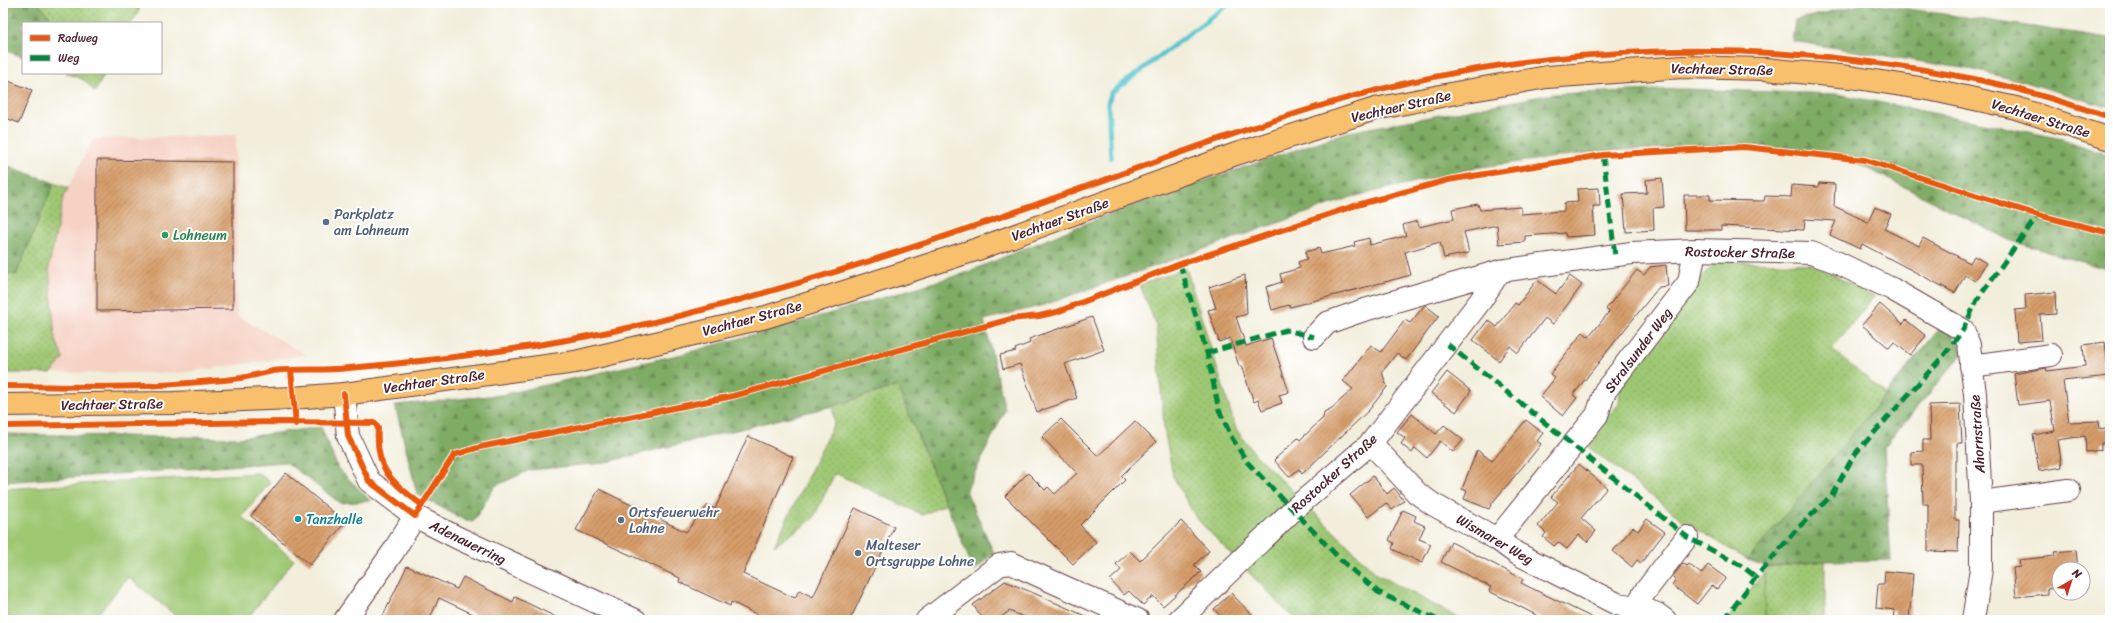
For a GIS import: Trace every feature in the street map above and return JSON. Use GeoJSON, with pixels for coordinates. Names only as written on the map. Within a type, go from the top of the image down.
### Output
{"type":"FeatureCollection","features":[{"type":"Feature","properties":{"kind":"main road","name":"Vechtaer Straße"},"geometry":{"type":"LineString","coordinates":[[3,405],[174,403],[292,398],[344,394],[574,362],[766,317],[978,249],[1234,155],[1375,109],[1547,77],[1682,67],[1765,69],[1850,77],[1933,90],[2016,108],[2110,139]]}},
{"type":"Feature","properties":{"kind":"street","name":"Rostocker Straße"},"geometry":{"type":"LineString","coordinates":[[1314,337],[1327,323],[1500,271],[1632,253],[1695,250],[1811,253],[1834,261],[1892,289],[1963,330]]}},
{"type":"Feature","properties":{"kind":"street","name":"Stralsunder Weg"},"geometry":{"type":"LineString","coordinates":[[1497,539],[1597,415],[1605,391],[1690,282],[1695,250]]}},
{"type":"Feature","properties":{"kind":"street","name":"Rostocker Straße"},"geometry":{"type":"LineString","coordinates":[[1179,620],[1294,509],[1371,443],[1481,300],[1500,271]]}},
{"type":"Feature","properties":{"kind":"street","name":"Ahornstraße"},"geometry":{"type":"LineString","coordinates":[[1963,330],[1969,346],[1975,394],[1981,502],[1980,569],[1973,620]]}},
{"type":"Feature","properties":{"kind":"street"},"geometry":{"type":"LineString","coordinates":[[1972,366],[2051,355]]}},
{"type":"Feature","properties":{"kind":"street","name":"Adenauerring"},"geometry":{"type":"LineString","coordinates":[[344,394],[348,436],[369,481],[415,516],[458,538],[635,620]]}},
{"type":"Feature","properties":{"kind":"street","name":"Wismarer Weg"},"geometry":{"type":"LineString","coordinates":[[1371,443],[1417,493],[1434,505],[1497,539],[1516,553],[1617,604],[1633,614],[1657,614],[1665,620]]}},
{"type":"Feature","properties":{"kind":"street"},"geometry":{"type":"LineString","coordinates":[[1981,502],[2069,490]]}},
{"type":"Feature","properties":{"kind":"street"},"geometry":{"type":"LineString","coordinates":[[345,620],[393,552],[415,516]]}},
{"type":"Feature","properties":{"kind":"street"},"geometry":{"type":"LineString","coordinates":[[1633,614],[1644,592],[1687,537]]}},
{"type":"Feature","properties":{"kind":"street"},"geometry":{"type":"LineString","coordinates":[[927,620],[999,565],[1011,563],[1138,620]]}},
{"type":"Feature","properties":{"kind":"shaded area"},"geometry":{"type":"Polygon","coordinates":[[[236,135],[237,316],[307,355],[181,373],[52,373],[63,358],[55,338],[49,266],[63,198],[93,139],[236,135]]]}},
{"type":"Feature","properties":{"kind":"green space"},"geometry":{"type":"Polygon","coordinates":[[[3,3],[38,3],[54,22],[22,22],[22,57],[3,49],[3,3]]]}},
{"type":"Feature","properties":{"kind":"green space"},"geometry":{"type":"Polygon","coordinates":[[[38,3],[143,3],[133,22],[54,22],[38,3]]]}},
{"type":"Feature","properties":{"kind":"green space"},"geometry":{"type":"Polygon","coordinates":[[[1867,3],[2110,38],[2110,108],[2029,83],[1974,70],[1792,41],[1795,20],[1867,3]]]}},
{"type":"Feature","properties":{"kind":"green space"},"geometry":{"type":"Polygon","coordinates":[[[69,74],[104,74],[95,92],[84,80],[69,74]]]}},
{"type":"Feature","properties":{"kind":"green space"},"geometry":{"type":"Polygon","coordinates":[[[1682,89],[1838,94],[2063,139],[2110,156],[2110,270],[2011,241],[1841,155],[1746,145],[1602,151],[1474,168],[1352,197],[1044,305],[984,320],[1005,410],[966,491],[994,553],[974,571],[897,386],[833,406],[603,463],[530,470],[495,486],[473,522],[464,520],[417,494],[395,405],[501,395],[682,354],[821,316],[965,273],[1121,209],[1348,132],[1553,94],[1682,89]]]}},
{"type":"Feature","properties":{"kind":"green space"},"geometry":{"type":"Polygon","coordinates":[[[3,164],[54,183],[16,275],[3,272],[3,164]]]}},
{"type":"Feature","properties":{"kind":"green space"},"geometry":{"type":"Polygon","coordinates":[[[54,183],[68,188],[63,198],[49,266],[55,338],[63,358],[52,373],[3,373],[3,272],[16,275],[54,183]]]}},
{"type":"Feature","properties":{"kind":"green space"},"geometry":{"type":"Polygon","coordinates":[[[1715,261],[1812,264],[1874,296],[1832,349],[1886,394],[1748,560],[1684,521],[1582,442],[1619,404],[1621,382],[1715,261]]]}},
{"type":"Feature","properties":{"kind":"green space"},"geometry":{"type":"Polygon","coordinates":[[[1186,268],[1236,429],[1255,454],[1377,574],[1462,620],[1295,620],[1196,518],[1173,476],[1164,428],[1156,325],[1140,285],[1186,268]]]}},
{"type":"Feature","properties":{"kind":"green space"},"geometry":{"type":"Polygon","coordinates":[[[1941,327],[1952,334],[1964,352],[1884,447],[1891,560],[1825,561],[1768,567],[1748,560],[1941,327]]]}},
{"type":"Feature","properties":{"kind":"green space"},"geometry":{"type":"Polygon","coordinates":[[[898,386],[946,504],[923,515],[835,473],[813,519],[774,546],[834,423],[833,406],[898,386]]]}},
{"type":"Feature","properties":{"kind":"green space"},"geometry":{"type":"Polygon","coordinates":[[[321,427],[338,468],[371,501],[340,503],[286,462],[3,482],[3,434],[238,438],[321,427]]]}},
{"type":"Feature","properties":{"kind":"green space"},"geometry":{"type":"Polygon","coordinates":[[[258,473],[270,482],[242,517],[294,560],[246,620],[181,620],[128,577],[93,620],[3,620],[3,489],[258,473]]]}},
{"type":"Feature","properties":{"kind":"green space"},"geometry":{"type":"Polygon","coordinates":[[[1825,561],[1825,620],[1765,620],[1764,572],[1768,567],[1825,561]]]}},
{"type":"Feature","properties":{"kind":"green space"},"geometry":{"type":"Polygon","coordinates":[[[1764,572],[1765,620],[1727,620],[1764,572]]]}},
{"type":"Feature","properties":{"kind":"building"},"geometry":{"type":"Polygon","coordinates":[[[3,79],[32,90],[19,123],[3,117],[3,79]]]}},
{"type":"Feature","properties":{"kind":"building","name":"Lohneum"},"geometry":{"type":"Polygon","coordinates":[[[97,160],[233,162],[233,309],[97,311],[97,160]]]}},
{"type":"Feature","properties":{"kind":"building"},"geometry":{"type":"Polygon","coordinates":[[[1662,178],[1664,207],[1653,208],[1654,230],[1626,232],[1623,194],[1647,193],[1646,180],[1662,178]]]}},
{"type":"Feature","properties":{"kind":"building"},"geometry":{"type":"Polygon","coordinates":[[[1819,183],[1835,184],[1834,206],[1868,222],[1875,207],[1891,214],[1884,229],[1919,246],[1923,238],[1970,263],[1974,256],[1986,263],[1975,281],[1965,275],[1955,293],[1862,244],[1860,249],[1830,235],[1836,221],[1805,219],[1804,230],[1721,226],[1721,230],[1685,230],[1684,195],[1710,195],[1710,200],[1764,201],[1765,196],[1791,197],[1792,185],[1818,187],[1819,183]]]}},
{"type":"Feature","properties":{"kind":"building"},"geometry":{"type":"Polygon","coordinates":[[[1599,188],[1600,206],[1593,206],[1595,235],[1566,237],[1565,233],[1525,236],[1525,242],[1499,244],[1497,225],[1464,232],[1469,253],[1444,258],[1440,242],[1405,252],[1411,275],[1290,307],[1289,305],[1272,310],[1266,287],[1282,282],[1280,274],[1300,268],[1298,262],[1307,259],[1305,252],[1319,248],[1321,254],[1355,246],[1354,242],[1369,238],[1370,245],[1406,236],[1403,225],[1417,221],[1419,227],[1454,219],[1452,209],[1478,204],[1480,210],[1521,207],[1521,214],[1564,211],[1564,203],[1578,202],[1577,189],[1599,188]]]}},
{"type":"Feature","properties":{"kind":"building"},"geometry":{"type":"Polygon","coordinates":[[[1666,265],[1668,286],[1659,287],[1573,395],[1577,398],[1563,416],[1540,397],[1555,378],[1550,374],[1583,332],[1589,337],[1609,312],[1606,309],[1637,270],[1644,275],[1650,267],[1666,265]]]}},
{"type":"Feature","properties":{"kind":"building"},"geometry":{"type":"Polygon","coordinates":[[[1245,275],[1247,314],[1236,317],[1246,346],[1271,338],[1289,392],[1279,395],[1282,403],[1262,410],[1258,400],[1254,402],[1241,366],[1239,366],[1230,338],[1219,342],[1208,310],[1216,308],[1209,287],[1245,275]]]}},
{"type":"Feature","properties":{"kind":"building"},"geometry":{"type":"Polygon","coordinates":[[[1570,276],[1582,285],[1553,324],[1545,318],[1518,353],[1510,346],[1499,361],[1473,340],[1488,320],[1497,327],[1515,303],[1518,305],[1537,280],[1556,294],[1570,276]]]}},
{"type":"Feature","properties":{"kind":"building"},"geometry":{"type":"Polygon","coordinates":[[[2055,292],[2056,314],[2040,315],[2042,340],[2017,342],[2015,310],[2026,309],[2025,295],[2055,292]]]}},
{"type":"Feature","properties":{"kind":"building"},"geometry":{"type":"Polygon","coordinates":[[[1880,304],[1903,324],[1906,320],[1926,336],[1910,355],[1894,342],[1889,348],[1862,325],[1880,304]]]}},
{"type":"Feature","properties":{"kind":"building"},"geometry":{"type":"Polygon","coordinates":[[[1425,305],[1439,316],[1406,360],[1397,353],[1382,372],[1387,387],[1369,410],[1302,474],[1299,469],[1289,477],[1274,460],[1298,438],[1300,440],[1323,418],[1324,412],[1332,408],[1353,389],[1343,381],[1371,345],[1381,352],[1405,320],[1410,323],[1425,305]]]}},
{"type":"Feature","properties":{"kind":"building"},"geometry":{"type":"Polygon","coordinates":[[[1092,317],[1104,350],[1065,364],[1077,398],[1037,412],[1020,364],[1003,369],[1000,355],[1016,351],[1015,349],[1030,343],[1029,339],[1092,317]]]}},
{"type":"Feature","properties":{"kind":"building"},"geometry":{"type":"Polygon","coordinates":[[[2105,342],[2109,376],[2063,381],[2069,422],[2099,421],[2100,429],[2110,427],[2110,443],[2101,443],[2101,450],[2086,452],[2085,436],[2058,440],[2062,467],[2039,471],[2033,435],[2055,431],[2050,401],[2018,405],[2014,374],[2046,368],[2047,371],[2085,366],[2083,345],[2105,342]]]}},
{"type":"Feature","properties":{"kind":"building"},"geometry":{"type":"Polygon","coordinates":[[[1447,372],[1471,391],[1456,412],[1431,393],[1447,372]]]}},
{"type":"Feature","properties":{"kind":"building"},"geometry":{"type":"Polygon","coordinates":[[[1960,404],[1962,443],[1957,443],[1957,461],[1955,461],[1955,520],[1959,520],[1958,552],[1928,551],[1928,504],[1923,504],[1922,465],[1911,465],[1911,452],[1923,451],[1923,440],[1930,440],[1929,405],[1960,404]]]}},
{"type":"Feature","properties":{"kind":"building"},"geometry":{"type":"Polygon","coordinates":[[[1412,414],[1436,434],[1444,425],[1463,440],[1453,452],[1440,441],[1427,458],[1415,448],[1412,453],[1401,444],[1405,438],[1397,432],[1412,414]]]}},
{"type":"Feature","properties":{"kind":"building"},"geometry":{"type":"Polygon","coordinates":[[[1061,419],[1098,456],[1135,421],[1156,442],[1121,476],[1125,480],[1080,525],[1096,542],[1073,564],[1005,496],[1028,473],[1045,490],[1048,487],[1055,494],[1077,473],[1042,437],[1061,419]]]}},
{"type":"Feature","properties":{"kind":"building"},"geometry":{"type":"Polygon","coordinates":[[[1526,420],[1543,433],[1537,441],[1541,444],[1535,452],[1492,503],[1489,509],[1464,499],[1467,491],[1462,489],[1477,450],[1492,461],[1526,420]]]}},
{"type":"Feature","properties":{"kind":"building","name":"Ortsfeuerwehr Lohne"},"geometry":{"type":"Polygon","coordinates":[[[748,436],[793,457],[743,574],[795,598],[799,590],[813,597],[855,508],[894,527],[850,620],[769,620],[731,602],[730,606],[679,582],[680,578],[576,530],[599,489],[686,532],[708,505],[715,509],[748,436]]]}},
{"type":"Feature","properties":{"kind":"building"},"geometry":{"type":"Polygon","coordinates":[[[1579,464],[1607,488],[1581,518],[1596,531],[1587,542],[1579,535],[1567,549],[1558,542],[1554,546],[1543,537],[1546,533],[1538,526],[1558,502],[1551,497],[1579,464]]]}},
{"type":"Feature","properties":{"kind":"building","name":"Tanzhalle"},"geometry":{"type":"Polygon","coordinates":[[[286,473],[345,522],[310,565],[251,516],[286,473]]]}},
{"type":"Feature","properties":{"kind":"building"},"geometry":{"type":"Polygon","coordinates":[[[1373,476],[1387,494],[1394,488],[1404,501],[1392,510],[1386,503],[1368,517],[1350,495],[1373,476]]]}},
{"type":"Feature","properties":{"kind":"building"},"geometry":{"type":"Polygon","coordinates":[[[1403,510],[1416,516],[1414,521],[1425,526],[1419,539],[1431,544],[1422,563],[1392,549],[1394,543],[1389,540],[1403,510]]]}},
{"type":"Feature","properties":{"kind":"building"},"geometry":{"type":"Polygon","coordinates":[[[1647,519],[1665,532],[1641,563],[1637,560],[1632,567],[1613,551],[1633,527],[1638,531],[1647,519]]]}},
{"type":"Feature","properties":{"kind":"building"},"geometry":{"type":"Polygon","coordinates":[[[1181,521],[1209,551],[1194,565],[1201,572],[1163,606],[1153,596],[1143,605],[1129,591],[1124,595],[1110,580],[1121,570],[1116,564],[1130,551],[1140,561],[1181,521]]]}},
{"type":"Feature","properties":{"kind":"building"},"geometry":{"type":"Polygon","coordinates":[[[1451,542],[1523,579],[1521,583],[1597,620],[1546,620],[1489,591],[1491,587],[1441,562],[1451,542]]]}},
{"type":"Feature","properties":{"kind":"building"},"geometry":{"type":"Polygon","coordinates":[[[2076,550],[2077,561],[2051,561],[2051,589],[2047,589],[2047,594],[2016,597],[2013,568],[2020,567],[2019,560],[2055,556],[2054,552],[2076,550]]]}},
{"type":"Feature","properties":{"kind":"building"},"geometry":{"type":"Polygon","coordinates":[[[1683,563],[1687,566],[1689,564],[1701,574],[1708,565],[1726,578],[1717,589],[1712,585],[1697,604],[1672,585],[1676,579],[1673,576],[1683,563]]]}},
{"type":"Feature","properties":{"kind":"building"},"geometry":{"type":"Polygon","coordinates":[[[407,566],[457,589],[463,577],[513,602],[515,597],[562,620],[486,620],[439,598],[429,620],[381,620],[407,566]]]}},
{"type":"Feature","properties":{"kind":"building"},"geometry":{"type":"Polygon","coordinates":[[[1885,571],[1913,574],[1909,620],[1894,620],[1895,610],[1876,608],[1878,584],[1884,584],[1885,571]]]}},
{"type":"Feature","properties":{"kind":"building"},"geometry":{"type":"Polygon","coordinates":[[[1005,581],[1094,620],[1032,620],[1009,611],[997,620],[984,620],[973,605],[1005,581]]]}},
{"type":"Feature","properties":{"kind":"building"},"geometry":{"type":"Polygon","coordinates":[[[1231,593],[1257,620],[1224,620],[1214,609],[1231,593]]]}},
{"type":"Feature","properties":{"kind":"waterway"},"geometry":{"type":"LineString","coordinates":[[1111,158],[1108,103],[1111,93],[1230,3]]}},
{"type":"Feature","properties":{"kind":"marked path"},"geometry":{"type":"LineString","coordinates":[[1603,155],[1615,256]]}},
{"type":"Feature","properties":{"kind":"marked path"},"geometry":{"type":"LineString","coordinates":[[1724,620],[1756,577],[1796,530],[1832,495],[1854,455],[1945,354],[1963,330],[1977,300],[2038,215]]}},
{"type":"Feature","properties":{"kind":"marked path"},"geometry":{"type":"LineString","coordinates":[[1180,264],[1207,353],[1219,410],[1232,438],[1247,462],[1341,560],[1378,592],[1438,620]]}},
{"type":"Feature","properties":{"kind":"marked path"},"geometry":{"type":"LineString","coordinates":[[1207,353],[1286,330],[1314,337]]}},
{"type":"Feature","properties":{"kind":"marked path"},"geometry":{"type":"LineString","coordinates":[[1447,344],[1687,537],[1742,566],[1756,577]]}},
{"type":"Feature","properties":{"kind":"cycle path"},"geometry":{"type":"LineString","coordinates":[[3,386],[126,387],[205,382],[241,378],[273,371],[340,369],[438,359],[527,347],[615,331],[739,300],[884,257],[956,233],[1245,130],[1330,103],[1409,82],[1489,67],[1570,57],[1651,52],[1732,51],[1813,56],[1894,65],[1974,79],[2025,91],[2110,117]]}},
{"type":"Feature","properties":{"kind":"cycle path"},"geometry":{"type":"LineString","coordinates":[[344,394],[348,436],[369,481],[415,516],[454,455],[480,447],[733,396],[1011,319],[1039,316],[1057,312],[1180,264],[1357,205],[1448,180],[1603,155],[1744,147],[1865,160],[2038,215],[2110,233]]}},
{"type":"Feature","properties":{"kind":"cycle path"},"geometry":{"type":"LineString","coordinates":[[291,370],[296,424]]}},
{"type":"Feature","properties":{"kind":"cycle path"},"geometry":{"type":"LineString","coordinates":[[3,426],[280,422],[375,423],[378,428],[379,454],[387,473],[402,489],[422,505]]}},
{"type":"Feature","properties":{"kind":"place","name":"Parkplatz am Lohneum"},"geometry":{"type":"Point","coordinates":[326,222]}},
{"type":"Feature","properties":{"kind":"place","name":"Lohneum"},"geometry":{"type":"Point","coordinates":[165,235]}},
{"type":"Feature","properties":{"kind":"place","name":"Tanzhalle"},"geometry":{"type":"Point","coordinates":[298,519]}},
{"type":"Feature","properties":{"kind":"place","name":"Ortsfeuerwehr Lohne"},"geometry":{"type":"Point","coordinates":[621,520]}},
{"type":"Feature","properties":{"kind":"place","name":"Malteser Ortsgruppe Lohne"},"geometry":{"type":"Point","coordinates":[858,553]}}]}
